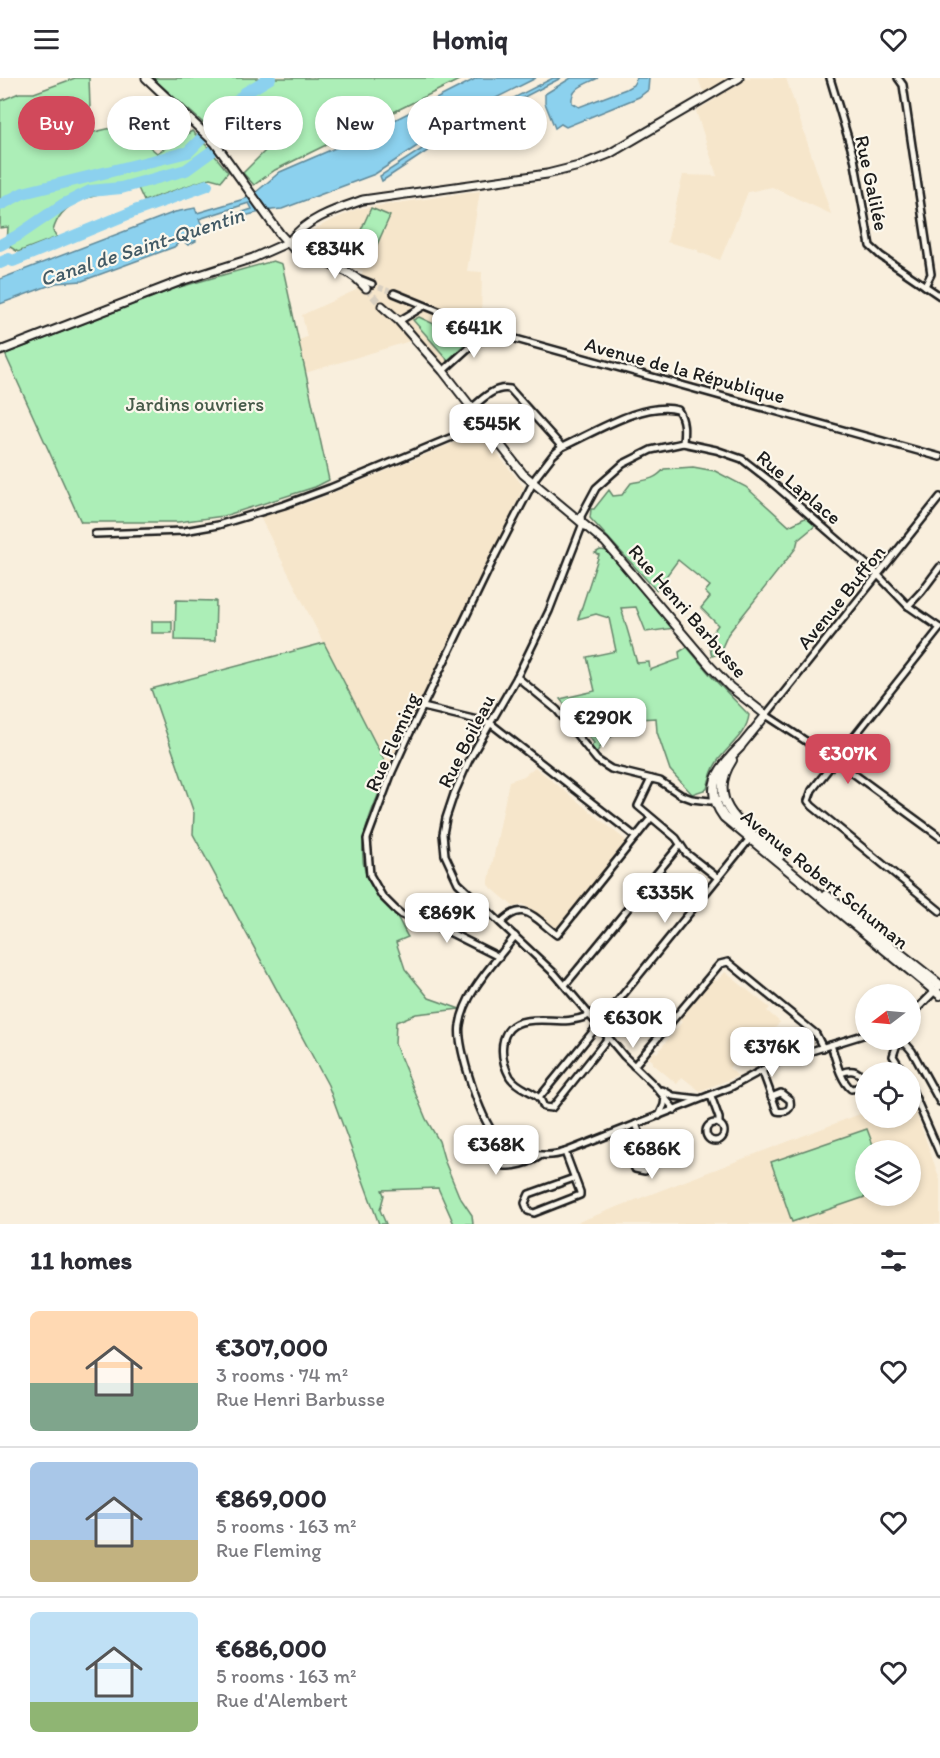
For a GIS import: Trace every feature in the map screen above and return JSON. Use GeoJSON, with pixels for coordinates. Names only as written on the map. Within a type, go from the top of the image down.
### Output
{"type":"FeatureCollection","features":[{"type":"Feature","properties":{"kind":"main road"},"geometry":{"type":"LineString","coordinates":[[716,800],[717,775],[722,765],[740,747]]}},
{"type":"Feature","properties":{"kind":"main road","name":"Avenue Robert Schuman"},"geometry":{"type":"LineString","coordinates":[[716,800],[752,837],[866,925],[939,989]]}},
{"type":"Feature","properties":{"kind":"street"},"geometry":{"type":"LineString","coordinates":[[146,78],[216,143],[270,221],[293,248],[369,286]]}},
{"type":"Feature","properties":{"kind":"street"},"geometry":{"type":"LineString","coordinates":[[0,351],[181,281],[253,258],[289,242],[294,234],[315,220],[363,200],[547,174],[579,166],[609,154],[739,78]]}},
{"type":"Feature","properties":{"kind":"street","name":"Rue Galilée"},"geometry":{"type":"LineString","coordinates":[[830,78],[854,158],[870,246],[940,296]]}},
{"type":"Feature","properties":{"kind":"street"},"geometry":{"type":"LineString","coordinates":[[898,78],[903,85],[931,274],[925,286]]}},
{"type":"Feature","properties":{"kind":"street","name":"Avenue de la République"},"geometry":{"type":"LineString","coordinates":[[394,293],[487,331],[940,457]]}},
{"type":"Feature","properties":{"kind":"street"},"geometry":{"type":"LineString","coordinates":[[382,306],[399,321],[472,407],[494,391],[510,389],[562,447],[638,411],[670,408],[678,410],[682,416],[683,443]]}},
{"type":"Feature","properties":{"kind":"street"},"geometry":{"type":"LineString","coordinates":[[399,321],[424,306]]}},
{"type":"Feature","properties":{"kind":"street"},"geometry":{"type":"LineString","coordinates":[[443,371],[487,331]]}},
{"type":"Feature","properties":{"kind":"street","name":"Rue Henri Barbusse"},"geometry":{"type":"LineString","coordinates":[[472,407],[518,468],[533,484],[582,521],[605,542],[724,680],[766,715],[835,760],[940,837]]}},
{"type":"Feature","properties":{"kind":"street"},"geometry":{"type":"LineString","coordinates":[[96,534],[184,531],[238,519],[330,488],[481,425],[483,422]]}},
{"type":"Feature","properties":{"kind":"street","name":"Rue Laplace"},"geometry":{"type":"LineString","coordinates":[[582,521],[581,516],[596,488],[623,464],[651,450],[683,443],[716,450],[742,459],[878,575],[908,606],[940,628]]}},
{"type":"Feature","properties":{"kind":"street","name":"Rue Fleming"},"geometry":{"type":"LineString","coordinates":[[499,957],[443,929],[402,915],[382,896],[374,883],[368,866],[367,839],[392,772],[496,554],[533,484],[553,455],[562,447]]}},
{"type":"Feature","properties":{"kind":"street","name":"Avenue Buffon"},"geometry":{"type":"LineString","coordinates":[[766,715],[940,497]]}},
{"type":"Feature","properties":{"kind":"street","name":"Rue Boileau"},"geometry":{"type":"LineString","coordinates":[[582,521],[549,611],[517,677],[469,760],[454,794],[443,834],[447,863],[458,883],[565,985],[608,1038],[656,1086],[675,1110]]}},
{"type":"Feature","properties":{"kind":"street"},"geometry":{"type":"LineString","coordinates":[[908,606],[940,567]]}},
{"type":"Feature","properties":{"kind":"street"},"geometry":{"type":"LineString","coordinates":[[940,628],[809,794],[808,801],[940,911]]}},
{"type":"Feature","properties":{"kind":"street"},"geometry":{"type":"LineString","coordinates":[[517,677],[557,710],[597,760],[612,770],[660,781],[681,795],[692,799],[716,800]]}},
{"type":"Feature","properties":{"kind":"street"},"geometry":{"type":"LineString","coordinates":[[423,707],[490,723],[636,837]]}},
{"type":"Feature","properties":{"kind":"street"},"geometry":{"type":"LineString","coordinates":[[740,747],[766,715]]}},
{"type":"Feature","properties":{"kind":"street"},"geometry":{"type":"LineString","coordinates":[[651,778],[638,806],[676,838],[686,853],[718,878]]}},
{"type":"Feature","properties":{"kind":"street"},"geometry":{"type":"LineString","coordinates":[[501,923],[510,913],[524,910],[557,935],[651,818]]}},
{"type":"Feature","properties":{"kind":"street"},"geometry":{"type":"LineString","coordinates":[[539,1098],[752,837]]}},
{"type":"Feature","properties":{"kind":"street"},"geometry":{"type":"LineString","coordinates":[[565,985],[680,844]]}},
{"type":"Feature","properties":{"kind":"street"},"geometry":{"type":"LineString","coordinates":[[515,936],[470,997],[459,1026],[461,1054],[485,1119],[496,1136],[516,1148],[540,1156]]}},
{"type":"Feature","properties":{"kind":"street"},"geometry":{"type":"LineString","coordinates":[[634,1066],[724,962],[728,962],[816,1034],[823,1048]]}},
{"type":"Feature","properties":{"kind":"street"},"geometry":{"type":"LineString","coordinates":[[921,1006],[939,989]]}},
{"type":"Feature","properties":{"kind":"street"},"geometry":{"type":"LineString","coordinates":[[590,1015],[567,1022],[522,1021],[514,1026],[504,1036],[502,1045],[502,1057],[511,1077],[520,1088],[539,1098],[544,1107],[552,1108],[608,1038]]}},
{"type":"Feature","properties":{"kind":"street"},"geometry":{"type":"LineString","coordinates":[[496,1136],[490,1148],[491,1157],[497,1164],[504,1167],[531,1162],[540,1156],[565,1152],[702,1100],[786,1059],[855,1037]]}},
{"type":"Feature","properties":{"kind":"street"},"geometry":{"type":"LineString","coordinates":[[831,1045],[841,1073]]}},
{"type":"Feature","properties":{"kind":"street"},"geometry":{"type":"LineString","coordinates":[[911,1050],[940,1102]]}},
{"type":"Feature","properties":{"kind":"street"},"geometry":{"type":"LineString","coordinates":[[762,1070],[771,1097]]}},
{"type":"Feature","properties":{"kind":"street","name":"Rue Boileau"},"geometry":{"type":"LineString","coordinates":[[656,1086],[673,1096],[702,1100]]}},
{"type":"Feature","properties":{"kind":"street"},"geometry":{"type":"LineString","coordinates":[[711,1096],[719,1124]]}},
{"type":"Feature","properties":{"kind":"street"},"geometry":{"type":"LineString","coordinates":[[659,1116],[665,1097]]}},
{"type":"Feature","properties":{"kind":"street"},"geometry":{"type":"LineString","coordinates":[[921,1110],[940,1154]]}},
{"type":"Feature","properties":{"kind":"street"},"geometry":{"type":"LineString","coordinates":[[636,1124],[646,1150]]}},
{"type":"Feature","properties":{"kind":"street"},"geometry":{"type":"LineString","coordinates":[[565,1152],[579,1192],[578,1197],[534,1213],[528,1211],[525,1203],[529,1194],[574,1178]]}},
{"type":"Feature","properties":{"kind":"shaded area"},"geometry":{"type":"Polygon","coordinates":[[[698,78],[786,78],[831,214],[772,187],[748,192],[720,260],[698,252],[698,250],[667,242],[683,175],[717,176],[696,111],[714,100],[702,89],[698,78]]]}},
{"type":"Feature","properties":{"kind":"shaded area"},"geometry":{"type":"Polygon","coordinates":[[[480,191],[467,271],[482,272],[481,321],[486,328],[442,365],[412,328],[410,341],[305,373],[299,340],[307,337],[302,315],[356,290],[363,271],[301,238],[326,223],[357,209],[480,191]]]}},
{"type":"Feature","properties":{"kind":"shaded area"},"geometry":{"type":"Polygon","coordinates":[[[480,432],[524,487],[388,771],[260,517],[311,502],[480,432]]]}},
{"type":"Feature","properties":{"kind":"shaded area"},"geometry":{"type":"Polygon","coordinates":[[[535,767],[628,842],[557,931],[523,904],[514,907],[488,885],[509,781],[524,776],[535,767]]]}},
{"type":"Feature","properties":{"kind":"shaded area"},"geometry":{"type":"Polygon","coordinates":[[[725,972],[770,1008],[767,1011],[780,1022],[746,1064],[736,1059],[729,1068],[738,1076],[700,1091],[682,1077],[677,1084],[649,1058],[654,1051],[657,1053],[682,1022],[678,1019],[712,977],[717,981],[725,972]]]}},
{"type":"Feature","properties":{"kind":"shaded area"},"geometry":{"type":"Polygon","coordinates":[[[855,1116],[855,1128],[921,1126],[940,1180],[940,1224],[573,1224],[855,1116]]]}},
{"type":"Feature","properties":{"kind":"green space"},"geometry":{"type":"Polygon","coordinates":[[[75,78],[89,78],[90,96],[18,96],[18,150],[95,150],[95,132],[107,129],[107,150],[153,150],[157,153],[162,150],[191,150],[192,131],[203,142],[203,150],[210,150],[228,172],[221,181],[210,178],[144,201],[138,188],[87,198],[66,209],[58,219],[53,231],[57,237],[18,252],[7,245],[8,227],[0,228],[0,101],[19,93],[34,93],[75,78]]]}},
{"type":"Feature","properties":{"kind":"green space"},"geometry":{"type":"Polygon","coordinates":[[[153,78],[463,78],[426,96],[407,96],[407,105],[395,111],[395,96],[315,96],[316,150],[275,170],[254,185],[243,173],[264,150],[303,150],[303,96],[203,96],[203,123],[191,112],[191,96],[173,96],[153,78]]]}},
{"type":"Feature","properties":{"kind":"green space"},"geometry":{"type":"Polygon","coordinates":[[[371,208],[390,216],[375,249],[356,241],[371,208]]]}},
{"type":"Feature","properties":{"kind":"green space","name":"Jardins ouvriers"},"geometry":{"type":"Polygon","coordinates":[[[273,261],[282,264],[329,480],[315,487],[224,516],[178,522],[81,522],[5,354],[173,289],[273,261]]]}},
{"type":"Feature","properties":{"kind":"green space"},"geometry":{"type":"Polygon","coordinates":[[[419,317],[459,336],[469,332],[472,337],[447,361],[413,320],[419,317]]]}},
{"type":"Feature","properties":{"kind":"green space"},"geometry":{"type":"Polygon","coordinates":[[[693,467],[715,471],[746,487],[789,526],[807,517],[815,526],[798,540],[796,548],[728,634],[719,654],[712,656],[708,639],[718,625],[701,608],[710,597],[705,592],[710,586],[678,560],[656,590],[590,518],[591,509],[594,509],[609,490],[613,496],[622,495],[631,483],[653,478],[664,469],[693,467]]]}},
{"type":"Feature","properties":{"kind":"green space"},"geometry":{"type":"Polygon","coordinates":[[[600,550],[608,551],[675,628],[646,632],[636,607],[621,608],[637,663],[649,662],[650,670],[680,659],[679,652],[687,647],[749,715],[741,734],[715,765],[707,789],[692,794],[670,770],[657,732],[656,718],[638,719],[605,741],[596,753],[591,747],[594,743],[560,699],[595,691],[587,657],[616,651],[609,618],[596,614],[578,619],[599,555],[595,553],[600,550]]]}},
{"type":"Feature","properties":{"kind":"green space"},"geometry":{"type":"Polygon","coordinates":[[[176,600],[216,601],[215,641],[175,640],[176,600]]]}},
{"type":"Feature","properties":{"kind":"green space"},"geometry":{"type":"Polygon","coordinates":[[[152,621],[172,621],[172,633],[152,633],[152,621]]]}},
{"type":"Feature","properties":{"kind":"green space"},"geometry":{"type":"Polygon","coordinates":[[[324,643],[389,770],[366,828],[363,859],[366,874],[375,893],[397,917],[408,937],[396,942],[405,969],[429,998],[460,1009],[416,1014],[396,1022],[395,1044],[426,1119],[439,1141],[459,1196],[472,1215],[473,1224],[454,1224],[438,1188],[382,1190],[384,1195],[380,1210],[386,1224],[379,1224],[328,1085],[193,834],[194,813],[151,689],[324,643]]]}},
{"type":"Feature","properties":{"kind":"green space"},"geometry":{"type":"Polygon","coordinates":[[[867,1129],[871,1140],[855,1140],[855,1200],[792,1222],[771,1162],[867,1129]]]}},
{"type":"Feature","properties":{"kind":"water"},"geometry":{"type":"Polygon","coordinates":[[[477,78],[536,78],[500,96],[442,96],[477,78]]]}},
{"type":"Feature","properties":{"kind":"water"},"geometry":{"type":"Polygon","coordinates":[[[553,78],[561,78],[526,96],[518,96],[553,78]]]}},
{"type":"Feature","properties":{"kind":"water"},"geometry":{"type":"Polygon","coordinates":[[[571,78],[598,78],[576,90],[572,103],[579,107],[626,89],[633,85],[637,78],[649,78],[648,90],[639,97],[566,127],[561,124],[555,128],[547,108],[545,94],[571,78]]]}},
{"type":"Feature","properties":{"kind":"water","name":"Canal de Saint-Quentin"},"geometry":{"type":"Polygon","coordinates":[[[407,114],[407,150],[411,150],[375,174],[282,209],[259,212],[226,222],[194,236],[196,241],[188,245],[182,240],[174,247],[82,281],[56,283],[0,304],[0,279],[175,212],[195,208],[197,213],[244,199],[255,193],[280,172],[331,150],[395,150],[395,120],[407,114]],[[249,203],[199,219],[202,225],[252,209],[249,203]]]}},
{"type":"Feature","properties":{"kind":"water"},"geometry":{"type":"Polygon","coordinates":[[[420,150],[429,150],[382,181],[380,176],[420,150]]]}},
{"type":"Feature","properties":{"kind":"waterway"},"geometry":{"type":"LineString","coordinates":[[242,96],[270,78]]}},
{"type":"Feature","properties":{"kind":"waterway"},"geometry":{"type":"LineString","coordinates":[[0,205],[23,193],[188,152],[202,138]]}},
{"type":"Feature","properties":{"kind":"waterway"},"geometry":{"type":"LineString","coordinates":[[0,245],[64,204],[90,191],[121,188],[186,170],[214,150]]}},
{"type":"Feature","properties":{"kind":"waterway"},"geometry":{"type":"LineString","coordinates":[[0,263],[9,259],[13,261],[135,211],[207,185]]}},
{"type":"Feature","properties":{"kind":"tunnel"},"geometry":{"type":"LineString","coordinates":[[372,284],[394,293]]}},
{"type":"Feature","properties":{"kind":"tunnel"},"geometry":{"type":"LineString","coordinates":[[366,288],[382,306]]}}]}
